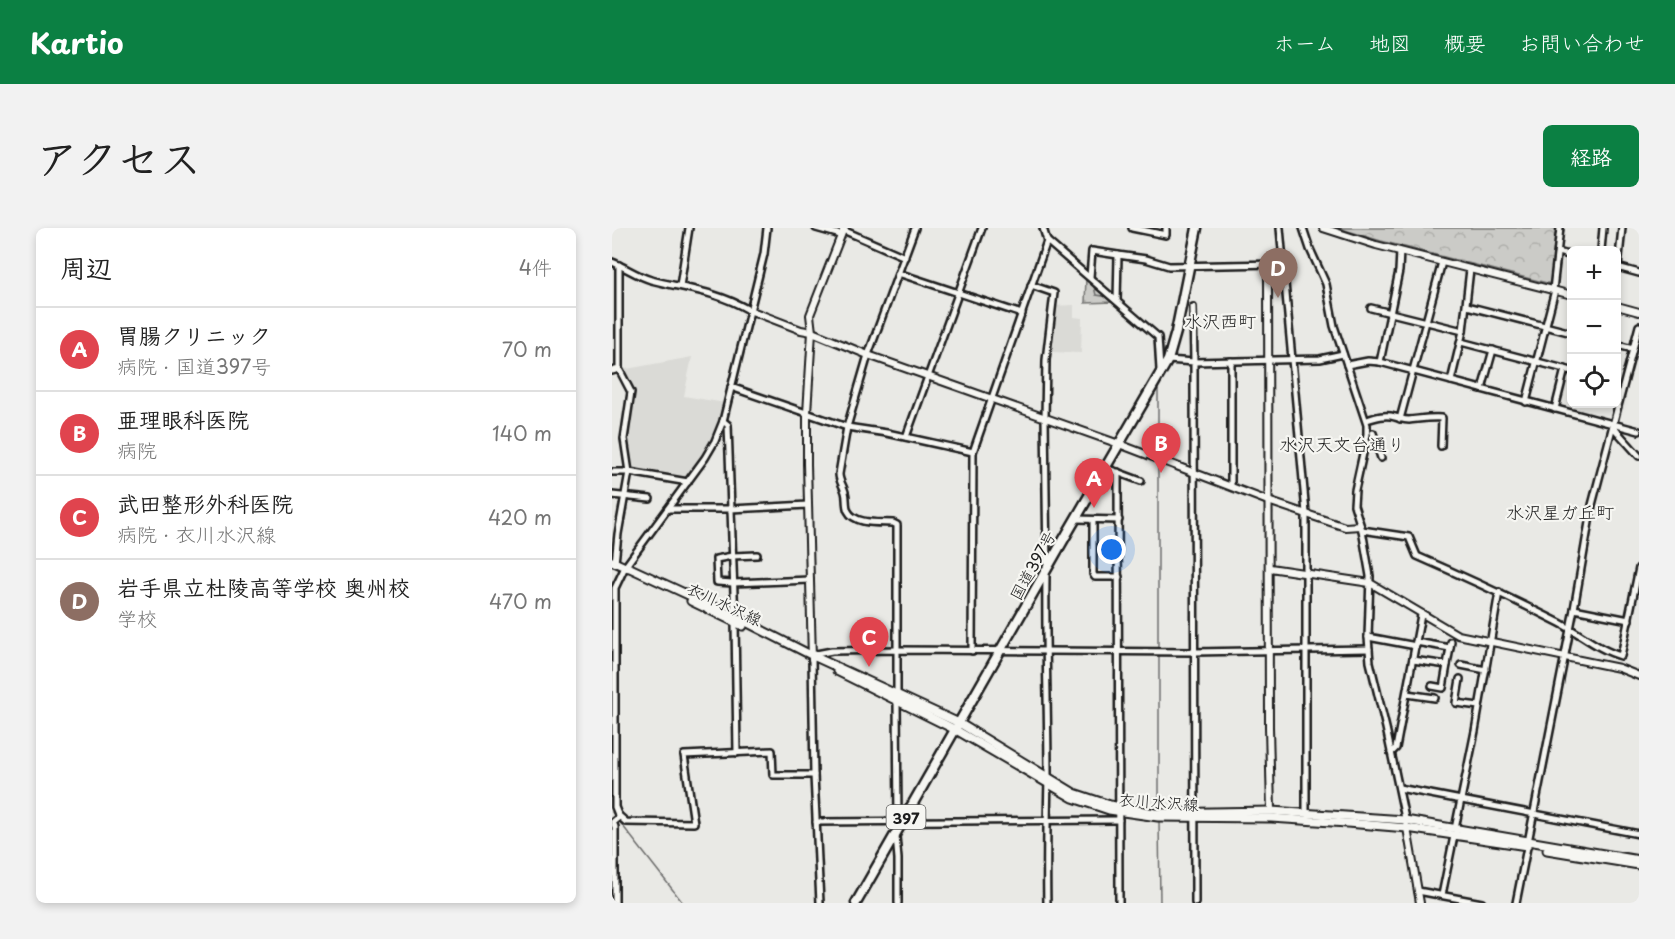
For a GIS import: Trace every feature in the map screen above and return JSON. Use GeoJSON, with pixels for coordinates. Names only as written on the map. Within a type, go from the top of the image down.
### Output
{"type":"FeatureCollection","features":[{"type":"Feature","properties":{"kind":"highway","name":"国道397号"},"geometry":{"type":"LineString","coordinates":[[856,903],[896,835],[901,821],[1168,360],[1197,228]]}},
{"type":"Feature","properties":{"kind":"main road","name":"衣川水沢線"},"geometry":{"type":"LineString","coordinates":[[613,562],[630,568],[957,727],[1073,798],[1108,810],[1158,818],[1271,811],[1306,813],[1406,824],[1639,860]]}},
{"type":"Feature","properties":{"kind":"main road","name":"衣川水沢線"},"geometry":{"type":"LineString","coordinates":[[1195,815],[1406,824]]}},
{"type":"Feature","properties":{"kind":"main road","name":"衣川水沢線"},"geometry":{"type":"LineString","coordinates":[[1528,844],[1639,865]]}},
{"type":"Feature","properties":{"kind":"street"},"geometry":{"type":"LineString","coordinates":[[680,286],[689,228]]}},
{"type":"Feature","properties":{"kind":"street"},"geometry":{"type":"LineString","coordinates":[[617,818],[615,807],[615,588],[625,567],[688,483],[715,441],[723,421],[764,254],[767,228]]}},
{"type":"Feature","properties":{"kind":"street"},"geometry":{"type":"LineString","coordinates":[[816,228],[843,231],[904,257]]}},
{"type":"Feature","properties":{"kind":"street"},"geometry":{"type":"LineString","coordinates":[[901,821],[897,697],[897,525],[854,517],[847,510],[846,494],[839,474],[847,427],[868,355],[915,228]]}},
{"type":"Feature","properties":{"kind":"street"},"geometry":{"type":"LineString","coordinates":[[906,437],[982,228]]}},
{"type":"Feature","properties":{"kind":"street"},"geometry":{"type":"LineString","coordinates":[[1043,228],[1047,241],[1158,337],[1160,372]]}},
{"type":"Feature","properties":{"kind":"street"},"geometry":{"type":"LineString","coordinates":[[1132,228],[1166,235],[1166,228]]}},
{"type":"Feature","properties":{"kind":"street"},"geometry":{"type":"LineString","coordinates":[[1280,228],[1306,513],[1306,813]]}},
{"type":"Feature","properties":{"kind":"street"},"geometry":{"type":"LineString","coordinates":[[1304,228],[1310,249],[1326,284],[1334,326],[1366,420],[1367,435],[1353,498],[1370,576],[1368,637],[1370,662],[1399,788],[1420,903]]}},
{"type":"Feature","properties":{"kind":"street"},"geometry":{"type":"LineString","coordinates":[[1323,228],[1400,251],[1567,294]]}},
{"type":"Feature","properties":{"kind":"street"},"geometry":{"type":"LineString","coordinates":[[1526,402],[1554,290],[1560,228]]}},
{"type":"Feature","properties":{"kind":"street"},"geometry":{"type":"LineString","coordinates":[[1601,246],[1603,228]]}},
{"type":"Feature","properties":{"kind":"street"},"geometry":{"type":"LineString","coordinates":[[1620,246],[1622,228]]}},
{"type":"Feature","properties":{"kind":"street"},"geometry":{"type":"LineString","coordinates":[[820,903],[814,775],[808,505],[807,413],[812,332],[810,315],[843,231]]}},
{"type":"Feature","properties":{"kind":"street"},"geometry":{"type":"LineString","coordinates":[[972,651],[973,452],[1047,241]]}},
{"type":"Feature","properties":{"kind":"street"},"geometry":{"type":"LineString","coordinates":[[1090,277],[1092,251],[1146,259],[1169,266],[1282,264]]}},
{"type":"Feature","properties":{"kind":"street"},"geometry":{"type":"LineString","coordinates":[[1380,362],[1399,271],[1400,251]]}},
{"type":"Feature","properties":{"kind":"street"},"geometry":{"type":"LineString","coordinates":[[1558,252],[1567,255]]}},
{"type":"Feature","properties":{"kind":"street"},"geometry":{"type":"LineString","coordinates":[[1117,301],[1118,255]]}},
{"type":"Feature","properties":{"kind":"street"},"geometry":{"type":"LineString","coordinates":[[612,262],[649,279],[731,300],[801,330],[812,332],[868,355],[1119,444],[1268,501],[1345,526],[1409,537],[1417,556],[1499,592],[1570,628],[1609,653],[1622,656]]}},
{"type":"Feature","properties":{"kind":"street"},"geometry":{"type":"LineString","coordinates":[[1400,419],[1442,262]]}},
{"type":"Feature","properties":{"kind":"street"},"geometry":{"type":"LineString","coordinates":[[613,562],[629,472],[624,439],[632,392],[615,370],[619,265]]}},
{"type":"Feature","properties":{"kind":"street"},"geometry":{"type":"LineString","coordinates":[[1268,265],[1271,811]]}},
{"type":"Feature","properties":{"kind":"street"},"geometry":{"type":"LineString","coordinates":[[1621,268],[1639,273]]}},
{"type":"Feature","properties":{"kind":"street"},"geometry":{"type":"LineString","coordinates":[[1451,381],[1463,332],[1470,269]]}},
{"type":"Feature","properties":{"kind":"street"},"geometry":{"type":"LineString","coordinates":[[898,273],[1022,314]]}},
{"type":"Feature","properties":{"kind":"street"},"geometry":{"type":"LineString","coordinates":[[1031,285],[1054,293],[1046,360],[1045,418],[1047,903]]}},
{"type":"Feature","properties":{"kind":"street"},"geometry":{"type":"LineString","coordinates":[[1467,306],[1567,332]]}},
{"type":"Feature","properties":{"kind":"street"},"geometry":{"type":"LineString","coordinates":[[1193,307],[1196,903]]}},
{"type":"Feature","properties":{"kind":"street"},"geometry":{"type":"LineString","coordinates":[[1621,307],[1639,312]]}},
{"type":"Feature","properties":{"kind":"street"},"geometry":{"type":"LineString","coordinates":[[1371,309],[1463,332]]}},
{"type":"Feature","properties":{"kind":"street"},"geometry":{"type":"LineString","coordinates":[[1516,903],[1574,609],[1592,505],[1639,326]]}},
{"type":"Feature","properties":{"kind":"street"},"geometry":{"type":"LineString","coordinates":[[1461,342],[1567,370]]}},
{"type":"Feature","properties":{"kind":"street"},"geometry":{"type":"LineString","coordinates":[[1621,346],[1633,349]]}},
{"type":"Feature","properties":{"kind":"street"},"geometry":{"type":"LineString","coordinates":[[1482,390],[1492,350]]}},
{"type":"Feature","properties":{"kind":"street"},"geometry":{"type":"LineString","coordinates":[[1168,360],[1194,362],[1320,359],[1343,354]]}},
{"type":"Feature","properties":{"kind":"street"},"geometry":{"type":"LineString","coordinates":[[1231,360],[1231,486]]}},
{"type":"Feature","properties":{"kind":"street"},"geometry":{"type":"LineString","coordinates":[[1347,365],[1368,361],[1380,362],[1639,431]]}},
{"type":"Feature","properties":{"kind":"street"},"geometry":{"type":"LineString","coordinates":[[1555,409],[1567,373]]}},
{"type":"Feature","properties":{"kind":"street"},"geometry":{"type":"LineString","coordinates":[[731,387],[847,427],[973,452]]}},
{"type":"Feature","properties":{"kind":"street"},"geometry":{"type":"LineString","coordinates":[[1366,420],[1387,415],[1400,419],[1442,418],[1441,446]]}},
{"type":"Feature","properties":{"kind":"street"},"geometry":{"type":"LineString","coordinates":[[723,421],[728,425],[737,753]]}},
{"type":"Feature","properties":{"kind":"street"},"geometry":{"type":"LineString","coordinates":[[1614,426],[1639,456]]}},
{"type":"Feature","properties":{"kind":"street"},"geometry":{"type":"LineString","coordinates":[[1373,433],[1381,458]]}},
{"type":"Feature","properties":{"kind":"street"},"geometry":{"type":"LineString","coordinates":[[1106,468],[1141,481]]}},
{"type":"Feature","properties":{"kind":"street"},"geometry":{"type":"LineString","coordinates":[[612,472],[629,472],[688,483]]}},
{"type":"Feature","properties":{"kind":"street"},"geometry":{"type":"LineString","coordinates":[[1118,472],[1119,903]]}},
{"type":"Feature","properties":{"kind":"street"},"geometry":{"type":"LineString","coordinates":[[612,495],[650,499]]}},
{"type":"Feature","properties":{"kind":"street"},"geometry":{"type":"LineString","coordinates":[[668,509],[808,505]]}},
{"type":"Feature","properties":{"kind":"street"},"geometry":{"type":"LineString","coordinates":[[1075,519],[1119,520]]}},
{"type":"Feature","properties":{"kind":"street"},"geometry":{"type":"LineString","coordinates":[[1093,520],[1093,574],[1095,577],[1119,577]]}},
{"type":"Feature","properties":{"kind":"street"},"geometry":{"type":"LineString","coordinates":[[757,555],[716,559],[717,582],[810,580]]}},
{"type":"Feature","properties":{"kind":"street"},"geometry":{"type":"LineString","coordinates":[[1270,568],[1370,583],[1421,615],[1466,638],[1619,668],[1639,676]]}},
{"type":"Feature","properties":{"kind":"street"},"geometry":{"type":"LineString","coordinates":[[1619,668],[1639,568]]}},
{"type":"Feature","properties":{"kind":"street"},"geometry":{"type":"LineString","coordinates":[[1442,895],[1499,592]]}},
{"type":"Feature","properties":{"kind":"street"},"geometry":{"type":"LineString","coordinates":[[1574,609],[1629,620]]}},
{"type":"Feature","properties":{"kind":"street"},"geometry":{"type":"LineString","coordinates":[[1391,753],[1396,748],[1421,615]]}},
{"type":"Feature","properties":{"kind":"street"},"geometry":{"type":"LineString","coordinates":[[1368,637],[1416,644],[1451,645],[1443,688],[1432,686]]}},
{"type":"Feature","properties":{"kind":"street"},"geometry":{"type":"LineString","coordinates":[[812,657],[832,651],[897,650],[1194,652],[1369,649]]}},
{"type":"Feature","properties":{"kind":"street"},"geometry":{"type":"LineString","coordinates":[[1413,660],[1447,665]]}},
{"type":"Feature","properties":{"kind":"street"},"geometry":{"type":"LineString","coordinates":[[1461,665],[1486,670]]}},
{"type":"Feature","properties":{"kind":"street"},"geometry":{"type":"LineString","coordinates":[[1460,679],[1456,703],[1479,706]]}},
{"type":"Feature","properties":{"kind":"street"},"geometry":{"type":"LineString","coordinates":[[1407,694],[1435,698]]}},
{"type":"Feature","properties":{"kind":"street"},"geometry":{"type":"LineString","coordinates":[[617,818],[626,822],[694,823],[684,755],[772,751],[773,775],[814,775]]}},
{"type":"Feature","properties":{"kind":"street"},"geometry":{"type":"LineString","coordinates":[[1399,788],[1639,834]]}},
{"type":"Feature","properties":{"kind":"street"},"geometry":{"type":"LineString","coordinates":[[816,822],[1046,821],[1119,813]]}},
{"type":"Feature","properties":{"kind":"street"},"geometry":{"type":"LineString","coordinates":[[615,903],[615,827],[613,822],[617,818]]}},
{"type":"Feature","properties":{"kind":"street"},"geometry":{"type":"LineString","coordinates":[[896,835],[898,903]]}},
{"type":"Feature","properties":{"kind":"street"},"geometry":{"type":"LineString","coordinates":[[1418,891],[1482,903]]}},
{"type":"Feature","properties":{"kind":"shaded area"},"geometry":{"type":"Polygon","coordinates":[[[1074,305],[1074,317],[1082,318],[1081,353],[1049,352],[1054,306],[1074,305]]]}},
{"type":"Feature","properties":{"kind":"shaded area"},"geometry":{"type":"Polygon","coordinates":[[[692,357],[684,396],[725,403],[707,449],[686,480],[630,471],[626,439],[633,392],[621,370],[692,357]]]}},
{"type":"Feature","properties":{"kind":"green space"},"geometry":{"type":"Polygon","coordinates":[[[1338,228],[1558,228],[1551,284],[1381,241],[1338,228]]]}},
{"type":"Feature","properties":{"kind":"green space"},"geometry":{"type":"Polygon","coordinates":[[[1086,278],[1113,302],[1085,303],[1086,278]]]}},
{"type":"Feature","properties":{"kind":"waterway"},"geometry":{"type":"LineString","coordinates":[[1047,232],[1050,241]]}},
{"type":"Feature","properties":{"kind":"waterway"},"geometry":{"type":"LineString","coordinates":[[1093,283],[1096,295],[1109,297]]}},
{"type":"Feature","properties":{"kind":"waterway"},"geometry":{"type":"LineString","coordinates":[[1158,384],[1158,457]]}},
{"type":"Feature","properties":{"kind":"waterway"},"geometry":{"type":"LineString","coordinates":[[1158,462],[1158,649]]}},
{"type":"Feature","properties":{"kind":"waterway"},"geometry":{"type":"LineString","coordinates":[[1159,654],[1159,811]]}},
{"type":"Feature","properties":{"kind":"waterway"},"geometry":{"type":"LineString","coordinates":[[612,812],[616,817]]}},
{"type":"Feature","properties":{"kind":"waterway"},"geometry":{"type":"LineString","coordinates":[[1159,819],[1160,903]]}},
{"type":"Feature","properties":{"kind":"waterway"},"geometry":{"type":"LineString","coordinates":[[619,821],[683,903]]}},
{"type":"Feature","properties":{"kind":"place","name":"岩手県立杜陵高等学校 奥州校"},"geometry":{"type":"Point","coordinates":[1278,298]}},
{"type":"Feature","properties":{"kind":"place","name":"亜理眼科医院"},"geometry":{"type":"Point","coordinates":[1161,473]}},
{"type":"Feature","properties":{"kind":"place","name":"胃腸クリニック"},"geometry":{"type":"Point","coordinates":[1094,508]}},
{"type":"Feature","properties":{"kind":"place","name":"武田整形外科医院"},"geometry":{"type":"Point","coordinates":[869,667]}},
{"type":"Feature","properties":{"kind":"district","name":"水沢西町"},"geometry":{"type":"Point","coordinates":[1220,320]}},
{"type":"Feature","properties":{"kind":"district","name":"水沢天文台通り"},"geometry":{"type":"Point","coordinates":[1342,443]}},
{"type":"Feature","properties":{"kind":"district","name":"水沢星ガ丘町"},"geometry":{"type":"Point","coordinates":[1560,511]}}]}
